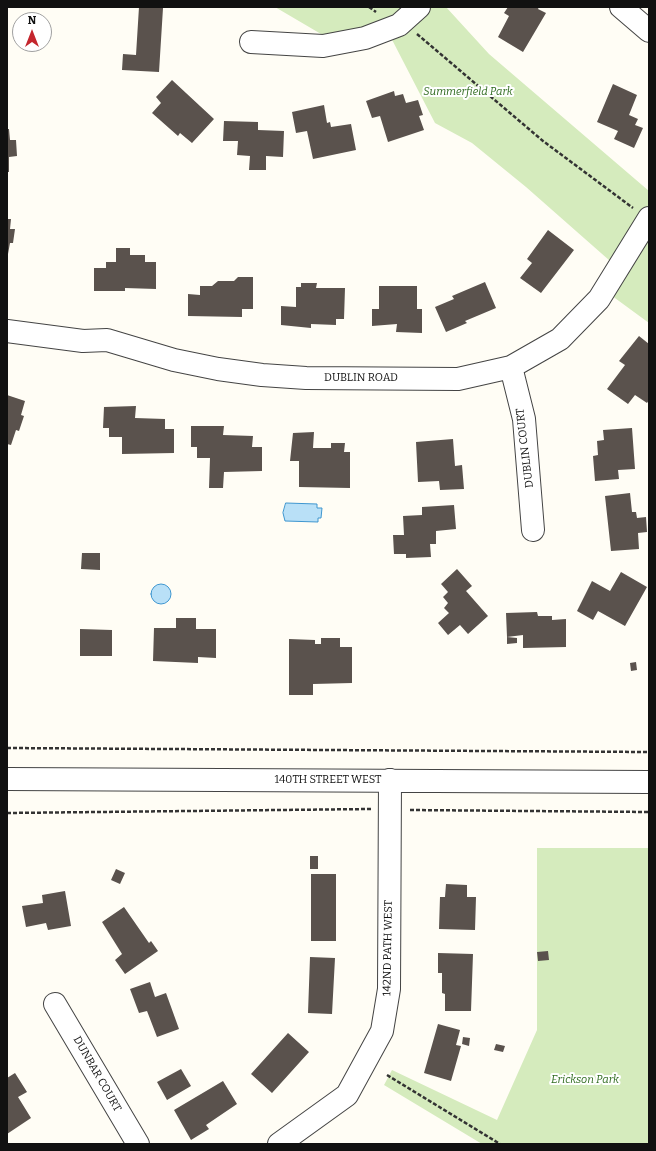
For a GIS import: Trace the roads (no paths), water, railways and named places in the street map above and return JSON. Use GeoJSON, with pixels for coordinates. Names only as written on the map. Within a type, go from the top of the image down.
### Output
{"type":"FeatureCollection","features":[{"type":"Feature","properties":{"kind":"street"},"geometry":{"type":"LineString","coordinates":[[251,42],[323,46],[366,38],[399,25],[419,7]]}},
{"type":"Feature","properties":{"kind":"street"},"geometry":{"type":"LineString","coordinates":[[621,7],[649,31]]}},
{"type":"Feature","properties":{"kind":"street","name":"DUBLIN ROAD"},"geometry":{"type":"LineString","coordinates":[[7,332],[83,341],[107,340],[174,360],[218,369],[262,375],[306,378],[458,379],[511,367],[560,339],[599,299],[648,219]]}},
{"type":"Feature","properties":{"kind":"street","name":"DUBLIN COURT"},"geometry":{"type":"LineString","coordinates":[[511,367],[524,419],[533,530]]}},
{"type":"Feature","properties":{"kind":"street","name":"140TH STREET WEST"},"geometry":{"type":"LineString","coordinates":[[7,779],[649,782]]}},
{"type":"Feature","properties":{"kind":"street","name":"142ND PATH WEST"},"geometry":{"type":"LineString","coordinates":[[283,1143],[347,1095],[382,1031],[389,989],[390,780]]}},
{"type":"Feature","properties":{"kind":"street","name":"DUNBAR COURT"},"geometry":{"type":"LineString","coordinates":[[55,1004],[138,1144]]}},
{"type":"Feature","properties":{"kind":"water"},"geometry":{"type":"Polygon","coordinates":[[[286,503],[317,504],[317,508],[322,508],[321,518],[318,518],[318,522],[285,521],[283,513],[286,503]]]}},
{"type":"Feature","properties":{"kind":"water"},"geometry":{"type":"Polygon","coordinates":[[[157,584],[165,584],[171,590],[171,598],[165,604],[157,604],[151,598],[151,590],[157,584]]]}},
{"type":"Feature","properties":{"kind":"park label","name":"Summerfield Park"},"geometry":{"type":"Point","coordinates":[468,92]}},
{"type":"Feature","properties":{"kind":"park label","name":"Erickson Park"},"geometry":{"type":"Point","coordinates":[585,1080]}}]}
